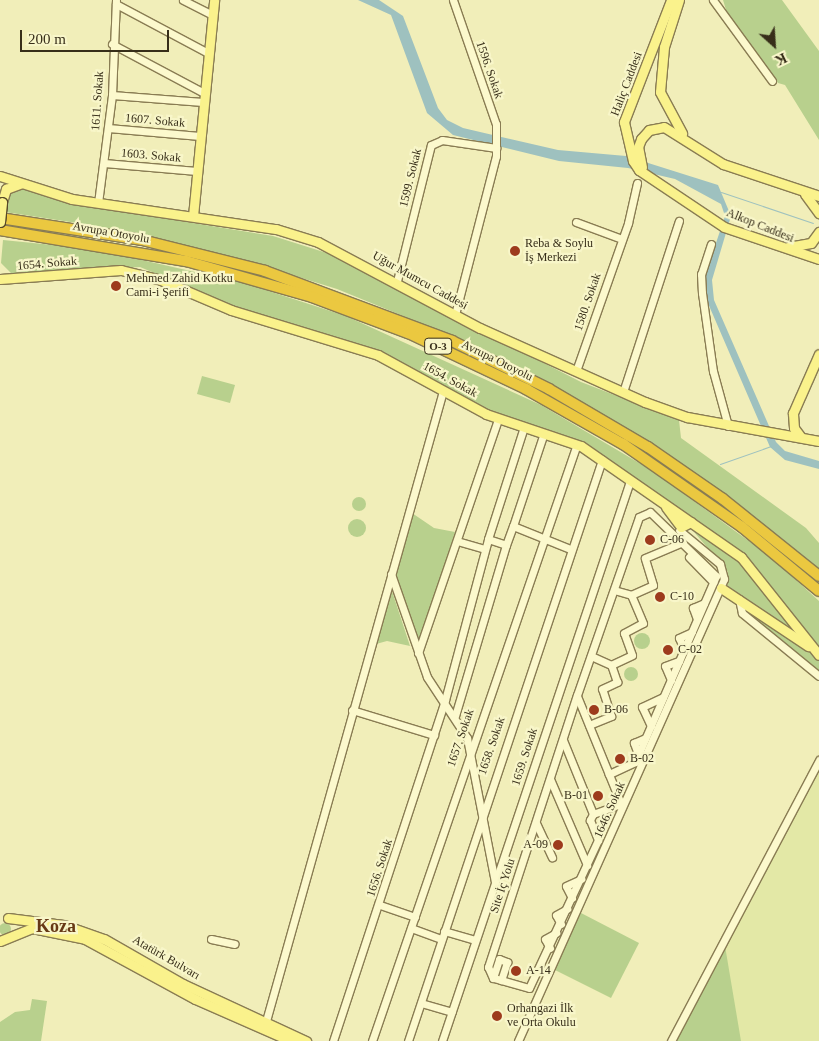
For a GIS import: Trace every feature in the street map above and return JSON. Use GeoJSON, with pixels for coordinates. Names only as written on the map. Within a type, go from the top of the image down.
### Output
{"type":"FeatureCollection","features":[{"type":"Feature","properties":{"kind":"highway","name":"Avrupa Otoyolu"},"geometry":{"type":"LineString","coordinates":[[0,218],[142,240],[265,271],[452,341],[549,389],[648,447],[723,499],[819,576]]}},
{"type":"Feature","properties":{"kind":"highway","name":"Avrupa Otoyolu"},"geometry":{"type":"LineString","coordinates":[[0,230],[186,261],[312,297],[408,333],[526,389],[616,440],[742,527],[819,591]]}},
{"type":"Feature","properties":{"kind":"main road"},"geometry":{"type":"LineString","coordinates":[[193,216],[214,0]]}},
{"type":"Feature","properties":{"kind":"main road","name":"Haliç Caddesi"},"geometry":{"type":"LineString","coordinates":[[645,174],[630,154],[624,122],[671,0]]}},
{"type":"Feature","properties":{"kind":"main road","name":"Haliç Caddesi"},"geometry":{"type":"LineString","coordinates":[[679,0],[664,47],[660,92],[677,127],[689,141]]}},
{"type":"Feature","properties":{"kind":"main road"},"geometry":{"type":"LineString","coordinates":[[645,174],[638,147],[645,133],[664,127],[724,164],[819,196]]}},
{"type":"Feature","properties":{"kind":"main road","name":"Alkop Caddesi"},"geometry":{"type":"LineString","coordinates":[[645,174],[724,227],[819,260]]}},
{"type":"Feature","properties":{"kind":"main road","name":"Uğur Mumcu Caddesi"},"geometry":{"type":"LineString","coordinates":[[0,176],[98,203],[193,216],[301,237],[397,281],[455,314],[623,392],[687,417],[728,426],[800,436],[819,441]]}},
{"type":"Feature","properties":{"kind":"main road"},"geometry":{"type":"LineString","coordinates":[[0,222],[2,202],[7,188],[25,184]]}},
{"type":"Feature","properties":{"kind":"main road"},"geometry":{"type":"LineString","coordinates":[[803,192],[819,213]]}},
{"type":"Feature","properties":{"kind":"main road"},"geometry":{"type":"LineString","coordinates":[[778,247],[812,243],[819,232]]}},
{"type":"Feature","properties":{"kind":"main road"},"geometry":{"type":"LineString","coordinates":[[0,272],[4,280]]}},
{"type":"Feature","properties":{"kind":"main road","name":"1654. Sokak"},"geometry":{"type":"LineString","coordinates":[[4,280],[133,272],[231,310],[378,355],[443,392],[498,419],[577,444],[692,522],[745,561],[817,653]]}},
{"type":"Feature","properties":{"kind":"main road"},"geometry":{"type":"LineString","coordinates":[[800,436],[794,428],[793,413],[819,354]]}},
{"type":"Feature","properties":{"kind":"main road"},"geometry":{"type":"LineString","coordinates":[[663,502],[675,527],[692,522]]}},
{"type":"Feature","properties":{"kind":"main road"},"geometry":{"type":"LineString","coordinates":[[717,585],[739,598],[817,653]]}},
{"type":"Feature","properties":{"kind":"main road","name":"Atatürk Bulvarı"},"geometry":{"type":"LineString","coordinates":[[4,918],[16,926],[13,938]]}},
{"type":"Feature","properties":{"kind":"main road","name":"Atatürk Bulvarı"},"geometry":{"type":"LineString","coordinates":[[4,918],[64,925],[114,948],[197,995],[291,1041]]}},
{"type":"Feature","properties":{"kind":"main road","name":"Atatürk Bulvarı"},"geometry":{"type":"LineString","coordinates":[[1,941],[13,938],[28,928],[52,930],[114,948]]}},
{"type":"Feature","properties":{"kind":"main road","name":"Atatürk Bulvarı"},"geometry":{"type":"LineString","coordinates":[[197,995],[266,1021],[306,1041]]}},
{"type":"Feature","properties":{"kind":"street"},"geometry":{"type":"LineString","coordinates":[[183,0],[212,15]]}},
{"type":"Feature","properties":{"kind":"street","name":"1596. Sokak"},"geometry":{"type":"LineString","coordinates":[[453,0],[496,124],[496,148],[455,314]]}},
{"type":"Feature","properties":{"kind":"street"},"geometry":{"type":"LineString","coordinates":[[713,0],[772,80]]}},
{"type":"Feature","properties":{"kind":"street"},"geometry":{"type":"LineString","coordinates":[[116,2],[208,52]]}},
{"type":"Feature","properties":{"kind":"street","name":"1611. Sokak"},"geometry":{"type":"LineString","coordinates":[[98,203],[112,95],[112,44],[116,2]]}},
{"type":"Feature","properties":{"kind":"street"},"geometry":{"type":"LineString","coordinates":[[112,44],[204,97]]}},
{"type":"Feature","properties":{"kind":"street"},"geometry":{"type":"LineString","coordinates":[[112,95],[204,97]]}},
{"type":"Feature","properties":{"kind":"street","name":"1607. Sokak"},"geometry":{"type":"LineString","coordinates":[[108,128],[200,136]]}},
{"type":"Feature","properties":{"kind":"street","name":"1599. Sokak"},"geometry":{"type":"LineString","coordinates":[[397,281],[431,145],[442,140],[496,148]]}},
{"type":"Feature","properties":{"kind":"street","name":"1603. Sokak"},"geometry":{"type":"LineString","coordinates":[[104,163],[197,171]]}},
{"type":"Feature","properties":{"kind":"street","name":"1580. Sokak"},"geometry":{"type":"LineString","coordinates":[[576,371],[622,239],[637,183]]}},
{"type":"Feature","properties":{"kind":"street"},"geometry":{"type":"LineString","coordinates":[[623,392],[679,221]]}},
{"type":"Feature","properties":{"kind":"street"},"geometry":{"type":"LineString","coordinates":[[576,222],[622,239]]}},
{"type":"Feature","properties":{"kind":"street"},"geometry":{"type":"LineString","coordinates":[[711,244],[701,274],[702,293],[713,371],[728,426]]}},
{"type":"Feature","properties":{"kind":"street"},"geometry":{"type":"LineString","coordinates":[[266,1021],[390,574],[443,392]]}},
{"type":"Feature","properties":{"kind":"street"},"geometry":{"type":"LineString","coordinates":[[418,652],[458,541],[498,419]]}},
{"type":"Feature","properties":{"kind":"street","name":"1656. Sokak"},"geometry":{"type":"LineString","coordinates":[[333,1041],[380,905],[445,700],[488,538],[524,427]]}},
{"type":"Feature","properties":{"kind":"street"},"geometry":{"type":"LineString","coordinates":[[455,716],[506,545],[544,433]]}},
{"type":"Feature","properties":{"kind":"street","name":"1657. Sokak"},"geometry":{"type":"LineString","coordinates":[[372,1041],[415,917],[470,746],[577,444]]}},
{"type":"Feature","properties":{"kind":"street","name":"1658. Sokak"},"geometry":{"type":"LineString","coordinates":[[408,1041],[570,549],[602,460]]}},
{"type":"Feature","properties":{"kind":"street","name":"1659. Sokak"},"geometry":{"type":"LineString","coordinates":[[442,1041],[630,481]]}},
{"type":"Feature","properties":{"kind":"street","name":"Site İç Yolu"},"geometry":{"type":"LineString","coordinates":[[563,740],[593,814],[590,820],[598,840],[532,987],[493,978],[488,969],[495,958],[577,695],[640,516],[652,513],[675,527],[683,542],[715,572],[717,585]]}},
{"type":"Feature","properties":{"kind":"street"},"geometry":{"type":"LineString","coordinates":[[513,526],[570,549]]}},
{"type":"Feature","properties":{"kind":"street"},"geometry":{"type":"LineString","coordinates":[[609,774],[633,764],[704,603],[717,585],[723,568],[675,527]]}},
{"type":"Feature","properties":{"kind":"street"},"geometry":{"type":"LineString","coordinates":[[488,538],[506,545]]}},
{"type":"Feature","properties":{"kind":"street"},"geometry":{"type":"LineString","coordinates":[[458,541],[485,549]]}},
{"type":"Feature","properties":{"kind":"street"},"geometry":{"type":"LineString","coordinates":[[614,590],[631,595],[653,585],[646,557],[683,542]]}},
{"type":"Feature","properties":{"kind":"street"},"geometry":{"type":"LineString","coordinates":[[689,557],[717,585]]}},
{"type":"Feature","properties":{"kind":"street"},"geometry":{"type":"LineString","coordinates":[[390,574],[427,677],[455,716],[470,746],[484,807],[495,882]]}},
{"type":"Feature","properties":{"kind":"street","name":"1646. Sokak"},"geometry":{"type":"LineString","coordinates":[[518,1041],[717,585]]}},
{"type":"Feature","properties":{"kind":"street"},"geometry":{"type":"LineString","coordinates":[[611,665],[632,656],[624,633],[643,624],[631,595]]}},
{"type":"Feature","properties":{"kind":"street"},"geometry":{"type":"LineString","coordinates":[[739,598],[742,613],[819,676]]}},
{"type":"Feature","properties":{"kind":"street"},"geometry":{"type":"LineString","coordinates":[[589,725],[611,716],[602,690],[617,682],[611,665],[591,656]]}},
{"type":"Feature","properties":{"kind":"street"},"geometry":{"type":"LineString","coordinates":[[577,695],[623,804],[593,814]]}},
{"type":"Feature","properties":{"kind":"street"},"geometry":{"type":"LineString","coordinates":[[650,726],[642,707],[663,697]]}},
{"type":"Feature","properties":{"kind":"street"},"geometry":{"type":"LineString","coordinates":[[352,710],[434,735]]}},
{"type":"Feature","properties":{"kind":"street"},"geometry":{"type":"LineString","coordinates":[[671,1041],[819,760]]}},
{"type":"Feature","properties":{"kind":"street"},"geometry":{"type":"LineString","coordinates":[[550,779],[587,865]]}},
{"type":"Feature","properties":{"kind":"street"},"geometry":{"type":"LineString","coordinates":[[536,823],[552,858]]}},
{"type":"Feature","properties":{"kind":"street"},"geometry":{"type":"LineString","coordinates":[[380,905],[415,917]]}},
{"type":"Feature","properties":{"kind":"street"},"geometry":{"type":"LineString","coordinates":[[411,928],[475,940]]}},
{"type":"Feature","properties":{"kind":"street"},"geometry":{"type":"LineString","coordinates":[[211,939],[234,944]]}},
{"type":"Feature","properties":{"kind":"street","name":"Site İç Yolu"},"geometry":{"type":"LineString","coordinates":[[495,958],[507,962],[501,980]]}},
{"type":"Feature","properties":{"kind":"street"},"geometry":{"type":"LineString","coordinates":[[421,1003],[452,1012]]}},
{"type":"Feature","properties":{"kind":"green space"},"geometry":{"type":"Polygon","coordinates":[[[723,0],[782,0],[819,51],[819,140],[785,85],[778,83],[727,13],[723,0]]]}},
{"type":"Feature","properties":{"kind":"green space"},"geometry":{"type":"Polygon","coordinates":[[[21,188],[76,204],[273,236],[330,254],[581,382],[679,420],[681,438],[806,528],[819,543],[819,570],[663,450],[479,347],[337,289],[234,257],[90,225],[5,212],[9,189],[21,188]]]}},
{"type":"Feature","properties":{"kind":"green space"},"geometry":{"type":"Polygon","coordinates":[[[3,240],[93,249],[244,283],[346,316],[541,405],[651,470],[771,557],[819,601],[819,651],[747,557],[585,446],[489,410],[380,351],[238,308],[140,267],[13,275],[1,263],[3,240]]]}},
{"type":"Feature","properties":{"kind":"green space"},"geometry":{"type":"Polygon","coordinates":[[[202,376],[235,385],[230,403],[197,394],[202,376]]]}},
{"type":"Feature","properties":{"kind":"green space"},"geometry":{"type":"Polygon","coordinates":[[[359,497],[364,499],[366,504],[364,509],[359,511],[354,509],[352,504],[354,499],[359,497]]]}},
{"type":"Feature","properties":{"kind":"green space"},"geometry":{"type":"Polygon","coordinates":[[[412,513],[434,528],[455,532],[420,642],[416,643],[395,572],[412,513]]]}},
{"type":"Feature","properties":{"kind":"green space"},"geometry":{"type":"Polygon","coordinates":[[[357,519],[363,522],[366,528],[363,534],[357,537],[351,534],[348,528],[351,522],[357,519]]]}},
{"type":"Feature","properties":{"kind":"green space"},"geometry":{"type":"Polygon","coordinates":[[[689,526],[741,563],[795,632],[727,588],[728,572],[689,526]]]}},
{"type":"Feature","properties":{"kind":"green space"},"geometry":{"type":"Polygon","coordinates":[[[392,591],[410,646],[387,641],[376,644],[392,591]]]}},
{"type":"Feature","properties":{"kind":"green space"},"geometry":{"type":"Polygon","coordinates":[[[739,599],[819,655],[819,676],[740,611],[739,599]]]}},
{"type":"Feature","properties":{"kind":"green space"},"geometry":{"type":"Polygon","coordinates":[[[639,633],[645,633],[650,638],[648,647],[639,649],[634,644],[634,638],[639,633]]]}},
{"type":"Feature","properties":{"kind":"green space"},"geometry":{"type":"Polygon","coordinates":[[[631,667],[636,669],[638,674],[636,679],[631,681],[626,679],[624,674],[626,669],[631,667]]]}},
{"type":"Feature","properties":{"kind":"green space"},"geometry":{"type":"Polygon","coordinates":[[[819,763],[819,1041],[672,1041],[819,763]]]}},
{"type":"Feature","properties":{"kind":"green space"},"geometry":{"type":"Polygon","coordinates":[[[581,913],[639,943],[611,998],[553,969],[581,913]]]}},
{"type":"Feature","properties":{"kind":"green space"},"geometry":{"type":"Polygon","coordinates":[[[7,923],[10,924],[10,934],[3,935],[0,934],[-1,927],[0,924],[7,923]]]}},
{"type":"Feature","properties":{"kind":"green space"},"geometry":{"type":"Polygon","coordinates":[[[724,940],[741,1041],[671,1041],[724,940]]]}},
{"type":"Feature","properties":{"kind":"green space"},"geometry":{"type":"Polygon","coordinates":[[[32,999],[47,1001],[41,1041],[0,1041],[0,1022],[15,1012],[30,1010],[32,999]]]}},
{"type":"Feature","properties":{"kind":"water"},"geometry":{"type":"Polygon","coordinates":[[[358,0],[379,0],[403,16],[438,108],[447,120],[463,128],[558,150],[626,156],[718,185],[731,216],[712,280],[714,300],[776,442],[785,451],[819,461],[819,469],[785,460],[770,447],[707,301],[704,279],[725,216],[721,204],[675,179],[628,168],[559,161],[453,135],[427,113],[391,15],[358,0]]]}},
{"type":"Feature","properties":{"kind":"waterway"},"geometry":{"type":"LineString","coordinates":[[721,192],[813,223]]}},
{"type":"Feature","properties":{"kind":"waterway"},"geometry":{"type":"LineString","coordinates":[[720,464],[771,446]]}},
{"type":"Feature","properties":{"kind":"place","name":"Reba & Soylu İş Merkezi"},"geometry":{"type":"Point","coordinates":[515,251]}},
{"type":"Feature","properties":{"kind":"place","name":"Mehmed Zahid Kotku Cami-i Şerifi"},"geometry":{"type":"Point","coordinates":[116,286]}},
{"type":"Feature","properties":{"kind":"place","name":"C-06"},"geometry":{"type":"Point","coordinates":[650,540]}},
{"type":"Feature","properties":{"kind":"place","name":"C-10"},"geometry":{"type":"Point","coordinates":[660,597]}},
{"type":"Feature","properties":{"kind":"place","name":"C-02"},"geometry":{"type":"Point","coordinates":[668,650]}},
{"type":"Feature","properties":{"kind":"place","name":"B-06"},"geometry":{"type":"Point","coordinates":[594,710]}},
{"type":"Feature","properties":{"kind":"place","name":"B-02"},"geometry":{"type":"Point","coordinates":[620,759]}},
{"type":"Feature","properties":{"kind":"place","name":"B-01"},"geometry":{"type":"Point","coordinates":[598,796]}},
{"type":"Feature","properties":{"kind":"place","name":"A-09"},"geometry":{"type":"Point","coordinates":[558,845]}},
{"type":"Feature","properties":{"kind":"place","name":"A-14"},"geometry":{"type":"Point","coordinates":[516,971]}},
{"type":"Feature","properties":{"kind":"place","name":"Orhangazi İlk ve Orta Okulu"},"geometry":{"type":"Point","coordinates":[497,1016]}},
{"type":"Feature","properties":{"kind":"district","name":"Koza"},"geometry":{"type":"Point","coordinates":[56,926]}}]}
